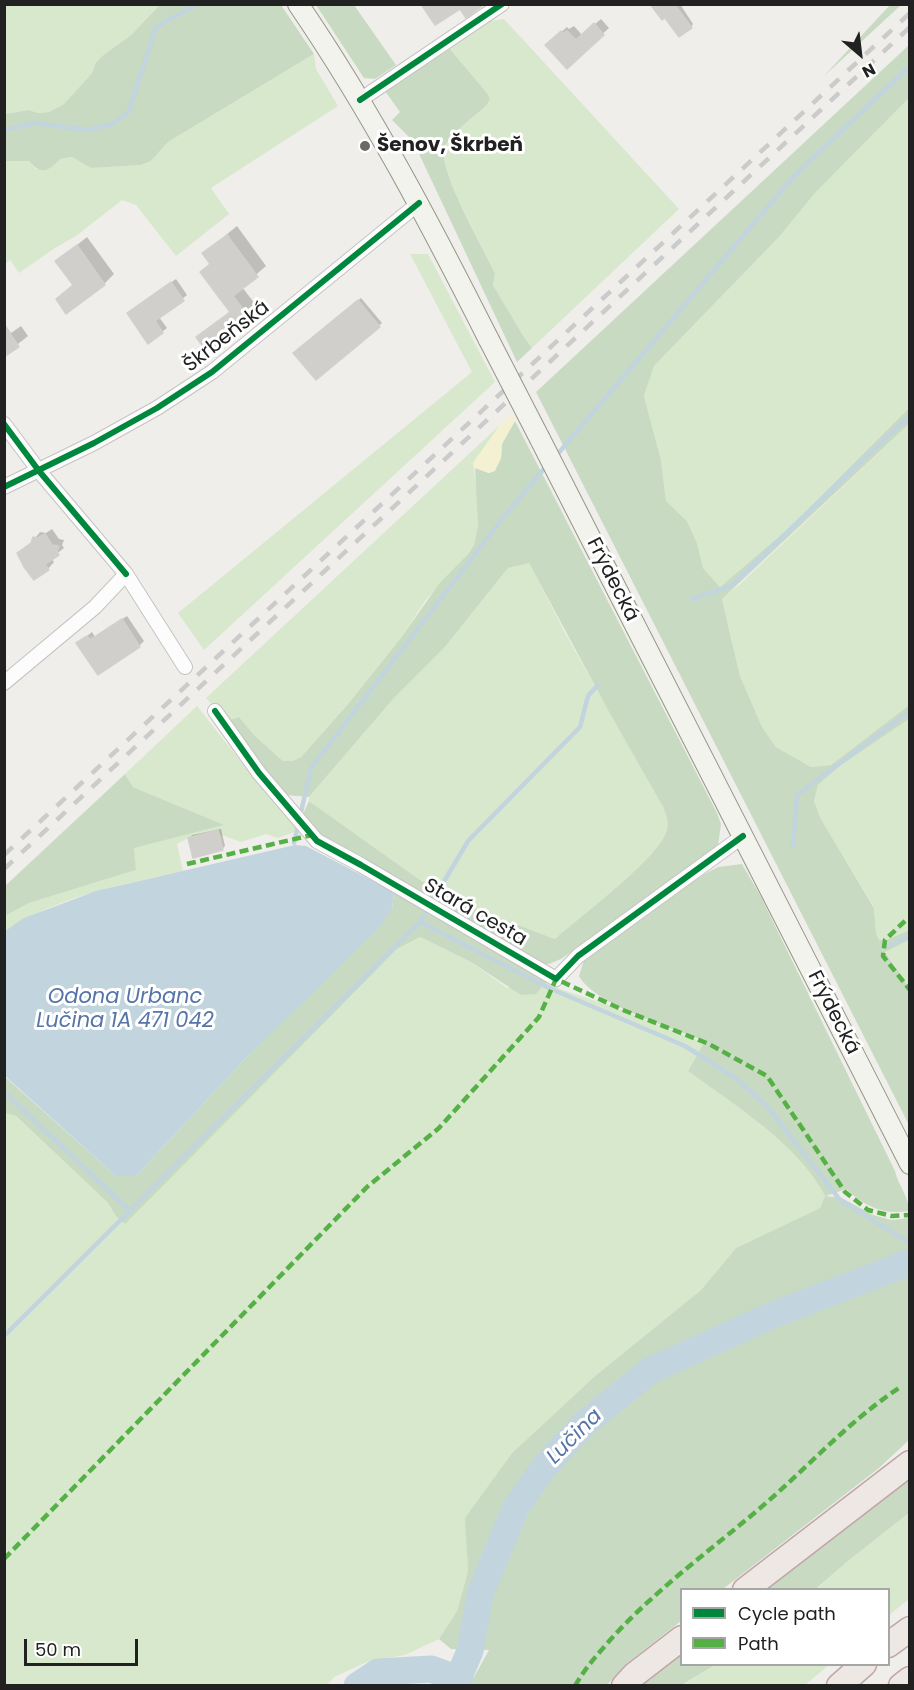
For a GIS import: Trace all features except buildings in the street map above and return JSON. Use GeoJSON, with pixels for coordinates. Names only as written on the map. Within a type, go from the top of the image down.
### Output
{"type":"FeatureCollection","features":[{"type":"Feature","properties":{"kind":"highway"},"geometry":{"type":"LineString","coordinates":[[748,1588],[909,1463]]}},
{"type":"Feature","properties":{"kind":"highway"},"geometry":{"type":"LineString","coordinates":[[890,1643],[909,1629]]}},
{"type":"Feature","properties":{"kind":"highway"},"geometry":{"type":"LineString","coordinates":[[624,1686],[634,1675],[680,1639]]}},
{"type":"Feature","properties":{"kind":"highway"},"geometry":{"type":"LineString","coordinates":[[839,1686],[863,1666]]}},
{"type":"Feature","properties":{"kind":"highway"},"geometry":{"type":"LineString","coordinates":[[901,1686],[909,1679]]}},
{"type":"Feature","properties":{"kind":"main road","name":"Frýdecká"},"geometry":{"type":"LineString","coordinates":[[298,4],[360,100],[419,203],[909,1164]]}},
{"type":"Feature","properties":{"kind":"street"},"geometry":{"type":"LineString","coordinates":[[360,100],[502,4]]}},
{"type":"Feature","properties":{"kind":"street","name":"Škrbeňská"},"geometry":{"type":"LineString","coordinates":[[4,487],[133,422],[212,372],[419,203]]}},
{"type":"Feature","properties":{"kind":"street"},"geometry":{"type":"LineString","coordinates":[[4,424],[39,471],[126,574],[185,667]]}},
{"type":"Feature","properties":{"kind":"street"},"geometry":{"type":"LineString","coordinates":[[4,683],[95,607],[126,574]]}},
{"type":"Feature","properties":{"kind":"street","name":"Stará cesta"},"geometry":{"type":"LineString","coordinates":[[215,711],[259,773],[317,841],[556,979],[578,956],[743,836]]}},
{"type":"Feature","properties":{"kind":"green space"},"geometry":{"type":"Polygon","coordinates":[[[161,4],[281,5],[314,54],[168,142],[150,162],[141,165],[91,168],[72,157],[60,159],[52,167],[41,170],[29,161],[5,161],[5,114],[28,110],[39,113],[49,112],[64,104],[92,73],[96,62],[131,35],[161,4]]]}},
{"type":"Feature","properties":{"kind":"green space"},"geometry":{"type":"Polygon","coordinates":[[[4,5],[161,5],[131,35],[96,62],[92,73],[64,104],[49,112],[39,113],[28,110],[5,114],[4,5]]]}},
{"type":"Feature","properties":{"kind":"green space"},"geometry":{"type":"Polygon","coordinates":[[[316,5],[354,5],[396,65],[375,79],[364,78],[316,5]]]}},
{"type":"Feature","properties":{"kind":"green space"},"geometry":{"type":"Polygon","coordinates":[[[890,5],[901,5],[823,77],[890,5]]]}},
{"type":"Feature","properties":{"kind":"green space"},"geometry":{"type":"Polygon","coordinates":[[[504,19],[679,209],[532,348],[493,285],[495,273],[455,192],[444,160],[446,144],[456,132],[486,106],[487,93],[450,49],[490,21],[504,19]]]}},
{"type":"Feature","properties":{"kind":"green space"},"geometry":{"type":"Polygon","coordinates":[[[909,45],[909,98],[815,193],[779,237],[654,366],[644,396],[661,460],[666,501],[687,521],[697,543],[703,568],[720,587],[788,529],[909,408],[909,424],[722,599],[740,676],[762,727],[776,747],[811,767],[831,765],[909,705],[909,719],[840,766],[818,785],[814,801],[821,819],[874,908],[876,933],[879,940],[886,940],[909,930],[909,940],[885,952],[904,979],[909,992],[909,1125],[536,392],[909,45]]]}},
{"type":"Feature","properties":{"kind":"green space"},"geometry":{"type":"Polygon","coordinates":[[[450,49],[490,99],[486,106],[450,138],[444,149],[444,160],[455,192],[495,273],[493,285],[532,348],[517,362],[413,141],[392,120],[400,112],[385,91],[450,49]]]}},
{"type":"Feature","properties":{"kind":"green space"},"geometry":{"type":"Polygon","coordinates":[[[314,54],[316,69],[338,106],[211,188],[229,214],[176,256],[136,205],[122,200],[76,236],[19,273],[10,260],[5,264],[5,161],[29,161],[36,169],[53,166],[59,159],[72,157],[91,168],[149,163],[168,142],[314,54]]]}},
{"type":"Feature","properties":{"kind":"green space"},"geometry":{"type":"Polygon","coordinates":[[[909,98],[909,408],[788,529],[720,587],[703,568],[697,543],[687,521],[666,501],[661,460],[644,396],[654,366],[779,237],[815,193],[909,98]]]}},
{"type":"Feature","properties":{"kind":"green space"},"geometry":{"type":"Polygon","coordinates":[[[410,254],[428,254],[495,382],[204,650],[178,613],[472,372],[410,254]]]}},
{"type":"Feature","properties":{"kind":"green space"},"geometry":{"type":"Polygon","coordinates":[[[515,421],[721,824],[718,846],[561,959],[549,964],[539,964],[314,832],[303,814],[309,801],[444,897],[555,939],[651,855],[662,841],[667,829],[664,810],[529,563],[508,568],[445,647],[394,698],[309,797],[285,795],[227,721],[239,717],[255,736],[283,761],[293,761],[301,757],[348,704],[400,639],[439,584],[474,545],[478,525],[475,468],[489,473],[501,458],[502,444],[515,421]]]}},
{"type":"Feature","properties":{"kind":"green space"},"geometry":{"type":"Polygon","coordinates":[[[909,424],[909,705],[831,765],[811,767],[776,747],[762,727],[740,676],[722,598],[739,585],[909,424]]]}},
{"type":"Feature","properties":{"kind":"green space"},"geometry":{"type":"Polygon","coordinates":[[[500,425],[473,463],[478,498],[478,525],[474,545],[425,601],[400,639],[348,704],[301,757],[293,761],[283,761],[255,736],[239,717],[227,721],[206,698],[500,425]]]}},
{"type":"Feature","properties":{"kind":"green space"},"geometry":{"type":"Polygon","coordinates":[[[529,562],[564,631],[663,807],[668,824],[662,841],[651,855],[555,939],[444,897],[309,801],[309,797],[394,698],[445,647],[508,568],[529,562]]]}},
{"type":"Feature","properties":{"kind":"green space"},"geometry":{"type":"Polygon","coordinates":[[[197,706],[264,791],[300,830],[278,838],[266,834],[241,842],[219,834],[218,831],[188,838],[177,844],[183,871],[69,900],[25,919],[5,931],[5,916],[29,903],[136,870],[133,848],[223,825],[133,787],[125,774],[197,706]]]}},
{"type":"Feature","properties":{"kind":"green space"},"geometry":{"type":"Polygon","coordinates":[[[909,719],[909,930],[886,940],[879,940],[876,933],[874,907],[821,819],[814,801],[818,785],[840,766],[909,719]]]}},
{"type":"Feature","properties":{"kind":"green space"},"geometry":{"type":"Polygon","coordinates":[[[125,774],[133,787],[224,825],[134,848],[136,870],[29,903],[5,916],[5,886],[125,774]]]}},
{"type":"Feature","properties":{"kind":"green space"},"geometry":{"type":"Polygon","coordinates":[[[742,864],[760,895],[895,1171],[907,1201],[909,1211],[891,1212],[860,1201],[846,1189],[826,1196],[842,1198],[873,1215],[892,1220],[909,1218],[909,1440],[879,1468],[724,1588],[680,1588],[680,1622],[627,1663],[607,1685],[465,1685],[474,1677],[489,1650],[451,1649],[439,1639],[457,1611],[468,1571],[465,1518],[512,1453],[595,1376],[701,1290],[736,1248],[820,1208],[825,1196],[799,1159],[782,1143],[688,1071],[705,1041],[618,1006],[588,987],[579,976],[584,960],[674,893],[718,867],[742,864]]]}},
{"type":"Feature","properties":{"kind":"green space"},"geometry":{"type":"Polygon","coordinates":[[[394,892],[547,981],[536,994],[521,995],[471,962],[420,937],[397,949],[125,1224],[116,1216],[107,1202],[16,1116],[5,1113],[4,1076],[116,1176],[136,1176],[244,1060],[392,910],[394,892]]]}},
{"type":"Feature","properties":{"kind":"green space"},"geometry":{"type":"Polygon","coordinates":[[[420,937],[471,962],[507,988],[547,981],[560,989],[611,1006],[704,1043],[688,1071],[764,1127],[799,1159],[825,1196],[820,1208],[736,1248],[701,1290],[595,1376],[512,1453],[466,1518],[468,1571],[457,1611],[439,1639],[405,1655],[367,1662],[334,1677],[327,1685],[5,1685],[4,1113],[16,1116],[107,1202],[116,1216],[397,949],[420,937]]]}},
{"type":"Feature","properties":{"kind":"green space"},"geometry":{"type":"Polygon","coordinates":[[[909,940],[909,992],[904,979],[885,951],[909,940]]]}},
{"type":"Feature","properties":{"kind":"green space"},"geometry":{"type":"Polygon","coordinates":[[[909,1477],[909,1513],[817,1588],[766,1588],[909,1477]]]}},
{"type":"Feature","properties":{"kind":"green space"},"geometry":{"type":"Polygon","coordinates":[[[909,1513],[909,1599],[890,1614],[890,1588],[818,1588],[848,1561],[909,1513]]]}},
{"type":"Feature","properties":{"kind":"green space"},"geometry":{"type":"Polygon","coordinates":[[[680,1654],[680,1666],[713,1666],[682,1685],[640,1686],[680,1654]]]}},
{"type":"Feature","properties":{"kind":"green space"},"geometry":{"type":"Polygon","coordinates":[[[713,1666],[828,1666],[805,1685],[682,1686],[713,1666]]]}},
{"type":"Feature","properties":{"kind":"sand"},"geometry":{"type":"Polygon","coordinates":[[[512,414],[515,421],[502,443],[501,458],[495,471],[489,473],[475,468],[473,463],[500,425],[512,414]]]}},
{"type":"Feature","properties":{"kind":"water","name":"Odona Urbanc Lučina 1A 471 042"},"geometry":{"type":"Polygon","coordinates":[[[295,845],[306,846],[394,892],[392,910],[377,930],[244,1060],[136,1176],[116,1176],[5,1076],[5,931],[24,918],[96,891],[295,845]]]}},
{"type":"Feature","properties":{"kind":"waterway"},"geometry":{"type":"LineString","coordinates":[[4,130],[35,123],[88,130],[112,124],[129,111],[156,27],[197,4]]}},
{"type":"Feature","properties":{"kind":"waterway"},"geometry":{"type":"LineString","coordinates":[[556,456],[794,176],[910,66]]}},
{"type":"Feature","properties":{"kind":"waterway"},"geometry":{"type":"LineString","coordinates":[[692,599],[731,586],[910,415]]}},
{"type":"Feature","properties":{"kind":"waterway"},"geometry":{"type":"LineString","coordinates":[[294,843],[311,768],[502,519],[548,464]]}},
{"type":"Feature","properties":{"kind":"waterway"},"geometry":{"type":"LineString","coordinates":[[4,1336],[420,922],[468,841],[580,727],[588,696],[597,686]]}},
{"type":"Feature","properties":{"kind":"waterway"},"geometry":{"type":"LineString","coordinates":[[793,846],[797,795],[910,711]]}},
{"type":"Feature","properties":{"kind":"waterway"},"geometry":{"type":"LineString","coordinates":[[420,922],[549,988],[685,1046],[734,1077],[766,1105],[840,1200],[910,1243]]}},
{"type":"Feature","properties":{"kind":"waterway"},"geometry":{"type":"LineString","coordinates":[[889,946],[910,936]]}},
{"type":"Feature","properties":{"kind":"waterway"},"geometry":{"type":"LineString","coordinates":[[4,1092],[130,1211]]}},
{"type":"Feature","properties":{"kind":"waterway","name":"Lučina"},"geometry":{"type":"LineString","coordinates":[[357,1686],[378,1672],[431,1669],[458,1679],[470,1651],[480,1594],[516,1507],[545,1466],[584,1424],[651,1370],[770,1316],[910,1262]]}},
{"type":"Feature","properties":{"kind":"railway"},"geometry":{"type":"LineString","coordinates":[[4,855],[910,13]]}},
{"type":"Feature","properties":{"kind":"railway"},"geometry":{"type":"LineString","coordinates":[[4,869],[910,27]]}},
{"type":"Feature","properties":{"kind":"marked path"},"geometry":{"type":"LineString","coordinates":[[187,864],[312,835]]}},
{"type":"Feature","properties":{"kind":"marked path"},"geometry":{"type":"LineString","coordinates":[[905,921],[885,940],[883,956],[910,990]]}},
{"type":"Feature","properties":{"kind":"marked path"},"geometry":{"type":"LineString","coordinates":[[4,1559],[367,1187],[439,1128],[539,1017],[556,979],[623,1010],[709,1044],[767,1076],[845,1192],[868,1210],[892,1216],[910,1215]]}},
{"type":"Feature","properties":{"kind":"marked path"},"geometry":{"type":"LineString","coordinates":[[575,1686],[601,1650],[648,1602],[766,1503],[848,1427],[902,1386]]}},
{"type":"Feature","properties":{"kind":"cycle path"},"geometry":{"type":"LineString","coordinates":[[360,100],[502,4]]}},
{"type":"Feature","properties":{"kind":"cycle path"},"geometry":{"type":"LineString","coordinates":[[4,487],[94,443],[157,408],[212,372],[419,203]]}},
{"type":"Feature","properties":{"kind":"cycle path"},"geometry":{"type":"LineString","coordinates":[[4,424],[39,471],[126,574]]}},
{"type":"Feature","properties":{"kind":"cycle path"},"geometry":{"type":"LineString","coordinates":[[215,711],[259,773],[317,841],[556,979],[578,956],[743,836]]}},
{"type":"Feature","properties":{"kind":"place","name":"Šenov, Škrbeň"},"geometry":{"type":"Point","coordinates":[365,146]}}]}
